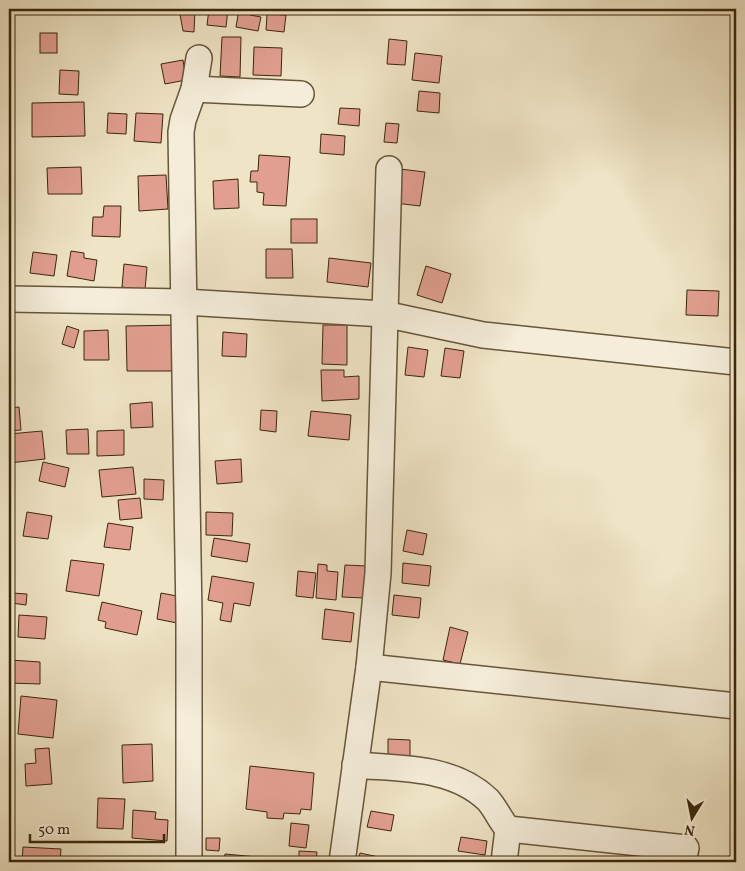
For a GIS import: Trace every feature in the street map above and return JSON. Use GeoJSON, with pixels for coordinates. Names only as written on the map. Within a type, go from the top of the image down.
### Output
{"type":"FeatureCollection","features":[{"type":"Feature","properties":{"kind":"street"},"geometry":{"type":"LineString","coordinates":[[189,862],[189,618],[181,132],[183,120],[194,89],[199,58]]}},
{"type":"Feature","properties":{"kind":"street"},"geometry":{"type":"LineString","coordinates":[[194,89],[301,94]]}},
{"type":"Feature","properties":{"kind":"street"},"geometry":{"type":"LineString","coordinates":[[342,862],[369,667],[380,529],[389,169]]}},
{"type":"Feature","properties":{"kind":"street"},"geometry":{"type":"LineString","coordinates":[[9,299],[184,302],[384,314],[483,335],[712,361],[736,362]]}},
{"type":"Feature","properties":{"kind":"street"},"geometry":{"type":"LineString","coordinates":[[369,667],[736,706]]}},
{"type":"Feature","properties":{"kind":"street"},"geometry":{"type":"LineString","coordinates":[[355,765],[442,774],[462,782],[489,801],[508,829],[504,862]]}},
{"type":"Feature","properties":{"kind":"street"},"geometry":{"type":"LineString","coordinates":[[508,829],[686,848],[683,862]]}},
{"type":"Feature","properties":{"kind":"building"},"geometry":{"type":"Polygon","coordinates":[[[179,9],[195,9],[194,32],[183,31],[179,9]]]}},
{"type":"Feature","properties":{"kind":"building"},"geometry":{"type":"Polygon","coordinates":[[[209,9],[228,9],[226,27],[207,25],[209,9]]]}},
{"type":"Feature","properties":{"kind":"building"},"geometry":{"type":"Polygon","coordinates":[[[239,9],[251,9],[250,15],[261,17],[258,31],[236,27],[239,9]]]}},
{"type":"Feature","properties":{"kind":"building"},"geometry":{"type":"Polygon","coordinates":[[[336,9],[353,9],[354,13],[336,14],[336,9]]]}},
{"type":"Feature","properties":{"kind":"building"},"geometry":{"type":"Polygon","coordinates":[[[267,14],[286,15],[284,32],[266,30],[267,14]]]}},
{"type":"Feature","properties":{"kind":"building"},"geometry":{"type":"Polygon","coordinates":[[[40,33],[57,33],[57,53],[40,53],[40,33]]]}},
{"type":"Feature","properties":{"kind":"building"},"geometry":{"type":"Polygon","coordinates":[[[222,37],[241,37],[240,77],[220,76],[222,37]]]}},
{"type":"Feature","properties":{"kind":"building"},"geometry":{"type":"Polygon","coordinates":[[[389,39],[407,41],[405,65],[387,64],[389,39]]]}},
{"type":"Feature","properties":{"kind":"building"},"geometry":{"type":"Polygon","coordinates":[[[254,47],[282,48],[281,76],[253,75],[254,47]]]}},
{"type":"Feature","properties":{"kind":"building"},"geometry":{"type":"Polygon","coordinates":[[[415,53],[442,56],[439,83],[412,80],[415,53]]]}},
{"type":"Feature","properties":{"kind":"building"},"geometry":{"type":"Polygon","coordinates":[[[183,60],[186,80],[165,84],[161,64],[183,60]]]}},
{"type":"Feature","properties":{"kind":"building"},"geometry":{"type":"Polygon","coordinates":[[[60,70],[79,71],[78,95],[59,94],[60,70]]]}},
{"type":"Feature","properties":{"kind":"building"},"geometry":{"type":"Polygon","coordinates":[[[419,91],[440,93],[439,113],[417,111],[419,91]]]}},
{"type":"Feature","properties":{"kind":"building"},"geometry":{"type":"Polygon","coordinates":[[[84,102],[85,136],[32,137],[32,103],[84,102]]]}},
{"type":"Feature","properties":{"kind":"building"},"geometry":{"type":"Polygon","coordinates":[[[340,108],[360,109],[359,126],[338,124],[340,108]]]}},
{"type":"Feature","properties":{"kind":"building"},"geometry":{"type":"Polygon","coordinates":[[[108,113],[127,114],[126,134],[107,133],[108,113]]]}},
{"type":"Feature","properties":{"kind":"building"},"geometry":{"type":"Polygon","coordinates":[[[136,113],[163,114],[161,143],[134,141],[136,113]]]}},
{"type":"Feature","properties":{"kind":"building"},"geometry":{"type":"Polygon","coordinates":[[[386,123],[399,124],[397,143],[384,142],[386,123]]]}},
{"type":"Feature","properties":{"kind":"building"},"geometry":{"type":"Polygon","coordinates":[[[321,134],[345,136],[344,155],[320,153],[321,134]]]}},
{"type":"Feature","properties":{"kind":"building"},"geometry":{"type":"Polygon","coordinates":[[[259,155],[290,157],[286,206],[263,205],[264,193],[257,192],[257,182],[250,182],[251,171],[258,171],[259,155]]]}},
{"type":"Feature","properties":{"kind":"building"},"geometry":{"type":"Polygon","coordinates":[[[81,167],[82,194],[48,194],[47,168],[81,167]]]}},
{"type":"Feature","properties":{"kind":"building"},"geometry":{"type":"Polygon","coordinates":[[[400,169],[425,172],[420,206],[395,203],[400,169]]]}},
{"type":"Feature","properties":{"kind":"building"},"geometry":{"type":"Polygon","coordinates":[[[166,175],[168,209],[139,211],[138,176],[166,175]]]}},
{"type":"Feature","properties":{"kind":"building"},"geometry":{"type":"Polygon","coordinates":[[[238,179],[239,208],[214,209],[213,181],[238,179]]]}},
{"type":"Feature","properties":{"kind":"building"},"geometry":{"type":"Polygon","coordinates":[[[104,206],[121,206],[120,237],[92,236],[93,217],[103,217],[104,206]]]}},
{"type":"Feature","properties":{"kind":"building"},"geometry":{"type":"Polygon","coordinates":[[[291,219],[317,219],[317,243],[291,243],[291,219]]]}},
{"type":"Feature","properties":{"kind":"building"},"geometry":{"type":"Polygon","coordinates":[[[266,249],[292,249],[293,278],[266,278],[266,249]]]}},
{"type":"Feature","properties":{"kind":"building"},"geometry":{"type":"Polygon","coordinates":[[[71,251],[84,253],[84,258],[97,260],[94,281],[67,276],[71,251]]]}},
{"type":"Feature","properties":{"kind":"building"},"geometry":{"type":"Polygon","coordinates":[[[33,252],[57,255],[54,276],[30,273],[33,252]]]}},
{"type":"Feature","properties":{"kind":"building"},"geometry":{"type":"Polygon","coordinates":[[[329,258],[371,263],[368,287],[327,282],[329,258]]]}},
{"type":"Feature","properties":{"kind":"building"},"geometry":{"type":"Polygon","coordinates":[[[124,264],[147,267],[145,290],[122,287],[124,264]]]}},
{"type":"Feature","properties":{"kind":"building"},"geometry":{"type":"Polygon","coordinates":[[[426,266],[451,274],[442,303],[417,295],[426,266]]]}},
{"type":"Feature","properties":{"kind":"building"},"geometry":{"type":"Polygon","coordinates":[[[687,290],[719,291],[718,316],[686,315],[687,290]]]}},
{"type":"Feature","properties":{"kind":"building"},"geometry":{"type":"Polygon","coordinates":[[[179,325],[180,371],[127,371],[126,326],[179,325]]]}},
{"type":"Feature","properties":{"kind":"building"},"geometry":{"type":"Polygon","coordinates":[[[323,325],[347,325],[347,365],[322,364],[323,325]]]}},
{"type":"Feature","properties":{"kind":"building"},"geometry":{"type":"Polygon","coordinates":[[[67,326],[79,330],[74,348],[62,344],[67,326]]]}},
{"type":"Feature","properties":{"kind":"building"},"geometry":{"type":"Polygon","coordinates":[[[108,330],[109,360],[84,360],[84,331],[108,330]]]}},
{"type":"Feature","properties":{"kind":"building"},"geometry":{"type":"Polygon","coordinates":[[[223,332],[247,334],[246,357],[222,356],[223,332]]]}},
{"type":"Feature","properties":{"kind":"building"},"geometry":{"type":"Polygon","coordinates":[[[408,347],[428,350],[424,377],[405,375],[408,347]]]}},
{"type":"Feature","properties":{"kind":"building"},"geometry":{"type":"Polygon","coordinates":[[[445,348],[464,351],[460,378],[441,376],[445,348]]]}},
{"type":"Feature","properties":{"kind":"building"},"geometry":{"type":"Polygon","coordinates":[[[321,370],[344,370],[344,377],[359,376],[359,399],[322,401],[321,370]]]}},
{"type":"Feature","properties":{"kind":"building"},"geometry":{"type":"Polygon","coordinates":[[[152,402],[153,427],[131,428],[130,404],[152,402]]]}},
{"type":"Feature","properties":{"kind":"building"},"geometry":{"type":"Polygon","coordinates":[[[19,407],[21,430],[9,431],[9,408],[19,407]]]}},
{"type":"Feature","properties":{"kind":"building"},"geometry":{"type":"Polygon","coordinates":[[[261,410],[277,411],[276,432],[260,430],[261,410]]]}},
{"type":"Feature","properties":{"kind":"building"},"geometry":{"type":"Polygon","coordinates":[[[311,411],[351,415],[349,440],[308,436],[311,411]]]}},
{"type":"Feature","properties":{"kind":"building"},"geometry":{"type":"Polygon","coordinates":[[[88,429],[89,454],[67,454],[66,430],[88,429]]]}},
{"type":"Feature","properties":{"kind":"building"},"geometry":{"type":"Polygon","coordinates":[[[124,430],[124,455],[97,456],[97,431],[124,430]]]}},
{"type":"Feature","properties":{"kind":"building"},"geometry":{"type":"Polygon","coordinates":[[[42,431],[45,459],[9,463],[9,434],[42,431]]]}},
{"type":"Feature","properties":{"kind":"building"},"geometry":{"type":"Polygon","coordinates":[[[241,459],[242,482],[217,484],[215,461],[241,459]]]}},
{"type":"Feature","properties":{"kind":"building"},"geometry":{"type":"Polygon","coordinates":[[[43,462],[69,468],[65,487],[39,481],[43,462]]]}},
{"type":"Feature","properties":{"kind":"building"},"geometry":{"type":"Polygon","coordinates":[[[133,467],[136,494],[102,497],[99,470],[133,467]]]}},
{"type":"Feature","properties":{"kind":"building"},"geometry":{"type":"Polygon","coordinates":[[[144,479],[164,480],[163,500],[144,499],[144,479]]]}},
{"type":"Feature","properties":{"kind":"building"},"geometry":{"type":"Polygon","coordinates":[[[140,498],[142,518],[120,520],[118,500],[140,498]]]}},
{"type":"Feature","properties":{"kind":"building"},"geometry":{"type":"Polygon","coordinates":[[[27,512],[52,516],[48,539],[23,536],[27,512]]]}},
{"type":"Feature","properties":{"kind":"building"},"geometry":{"type":"Polygon","coordinates":[[[206,512],[233,513],[232,536],[206,535],[206,512]]]}},
{"type":"Feature","properties":{"kind":"building"},"geometry":{"type":"Polygon","coordinates":[[[108,523],[133,527],[130,550],[104,547],[108,523]]]}},
{"type":"Feature","properties":{"kind":"building"},"geometry":{"type":"Polygon","coordinates":[[[407,530],[427,534],[423,555],[403,551],[407,530]]]}},
{"type":"Feature","properties":{"kind":"building"},"geometry":{"type":"Polygon","coordinates":[[[214,538],[250,544],[247,562],[211,556],[214,538]]]}},
{"type":"Feature","properties":{"kind":"building"},"geometry":{"type":"Polygon","coordinates":[[[71,560],[104,564],[99,596],[66,591],[71,560]]]}},
{"type":"Feature","properties":{"kind":"building"},"geometry":{"type":"Polygon","coordinates":[[[403,563],[431,566],[429,586],[402,583],[403,563]]]}},
{"type":"Feature","properties":{"kind":"building"},"geometry":{"type":"Polygon","coordinates":[[[318,564],[327,565],[327,571],[338,572],[336,600],[316,598],[318,564]]]}},
{"type":"Feature","properties":{"kind":"building"},"geometry":{"type":"Polygon","coordinates":[[[345,565],[367,566],[365,598],[342,597],[345,565]]]}},
{"type":"Feature","properties":{"kind":"building"},"geometry":{"type":"Polygon","coordinates":[[[298,571],[316,573],[313,598],[296,596],[298,571]]]}},
{"type":"Feature","properties":{"kind":"building"},"geometry":{"type":"Polygon","coordinates":[[[212,576],[254,583],[250,606],[234,603],[231,622],[220,620],[223,603],[208,600],[212,576]]]}},
{"type":"Feature","properties":{"kind":"building"},"geometry":{"type":"Polygon","coordinates":[[[12,593],[27,594],[26,605],[11,603],[12,593]]]}},
{"type":"Feature","properties":{"kind":"building"},"geometry":{"type":"Polygon","coordinates":[[[161,593],[182,597],[177,623],[157,619],[161,593]]]}},
{"type":"Feature","properties":{"kind":"building"},"geometry":{"type":"Polygon","coordinates":[[[394,595],[421,598],[419,618],[392,615],[394,595]]]}},
{"type":"Feature","properties":{"kind":"building"},"geometry":{"type":"Polygon","coordinates":[[[102,602],[142,611],[137,635],[105,628],[106,622],[98,620],[102,602]]]}},
{"type":"Feature","properties":{"kind":"building"},"geometry":{"type":"Polygon","coordinates":[[[325,609],[354,613],[351,642],[322,639],[325,609]]]}},
{"type":"Feature","properties":{"kind":"building"},"geometry":{"type":"Polygon","coordinates":[[[19,615],[47,617],[45,639],[18,637],[19,615]]]}},
{"type":"Feature","properties":{"kind":"building"},"geometry":{"type":"Polygon","coordinates":[[[450,627],[468,632],[460,664],[443,660],[450,627]]]}},
{"type":"Feature","properties":{"kind":"building"},"geometry":{"type":"Polygon","coordinates":[[[10,660],[40,662],[40,684],[9,683],[10,660]]]}},
{"type":"Feature","properties":{"kind":"building"},"geometry":{"type":"Polygon","coordinates":[[[21,696],[57,700],[53,738],[18,734],[21,696]]]}},
{"type":"Feature","properties":{"kind":"building"},"geometry":{"type":"Polygon","coordinates":[[[388,739],[410,740],[410,759],[388,758],[388,739]]]}},
{"type":"Feature","properties":{"kind":"building"},"geometry":{"type":"Polygon","coordinates":[[[152,744],[153,781],[123,783],[122,745],[152,744]]]}},
{"type":"Feature","properties":{"kind":"building"},"geometry":{"type":"Polygon","coordinates":[[[49,748],[52,784],[26,786],[25,764],[36,763],[35,749],[49,748]]]}},
{"type":"Feature","properties":{"kind":"building"},"geometry":{"type":"Polygon","coordinates":[[[250,766],[314,773],[311,810],[301,809],[300,814],[284,813],[283,819],[267,818],[267,812],[246,809],[250,766]]]}},
{"type":"Feature","properties":{"kind":"building"},"geometry":{"type":"Polygon","coordinates":[[[98,798],[125,799],[123,829],[97,828],[98,798]]]}},
{"type":"Feature","properties":{"kind":"building"},"geometry":{"type":"Polygon","coordinates":[[[133,810],[156,812],[155,819],[168,820],[167,841],[132,838],[133,810]]]}},
{"type":"Feature","properties":{"kind":"building"},"geometry":{"type":"Polygon","coordinates":[[[371,811],[394,815],[391,831],[367,827],[371,811]]]}},
{"type":"Feature","properties":{"kind":"building"},"geometry":{"type":"Polygon","coordinates":[[[291,823],[309,825],[306,848],[289,846],[291,823]]]}},
{"type":"Feature","properties":{"kind":"building"},"geometry":{"type":"Polygon","coordinates":[[[461,837],[487,841],[485,855],[458,851],[461,837]]]}},
{"type":"Feature","properties":{"kind":"building"},"geometry":{"type":"Polygon","coordinates":[[[206,838],[220,838],[219,851],[206,850],[206,838]]]}},
{"type":"Feature","properties":{"kind":"building"},"geometry":{"type":"Polygon","coordinates":[[[23,847],[61,849],[60,862],[22,862],[23,847]]]}},
{"type":"Feature","properties":{"kind":"building"},"geometry":{"type":"Polygon","coordinates":[[[299,851],[317,852],[316,862],[299,862],[299,851]]]}},
{"type":"Feature","properties":{"kind":"building"},"geometry":{"type":"Polygon","coordinates":[[[360,853],[383,858],[383,862],[358,862],[360,853]]]}},
{"type":"Feature","properties":{"kind":"building"},"geometry":{"type":"Polygon","coordinates":[[[225,854],[279,859],[279,862],[224,862],[225,854]]]}},
{"type":"Feature","properties":{"kind":"building"},"geometry":{"type":"Polygon","coordinates":[[[456,857],[482,861],[455,862],[456,857]]]}}]}
